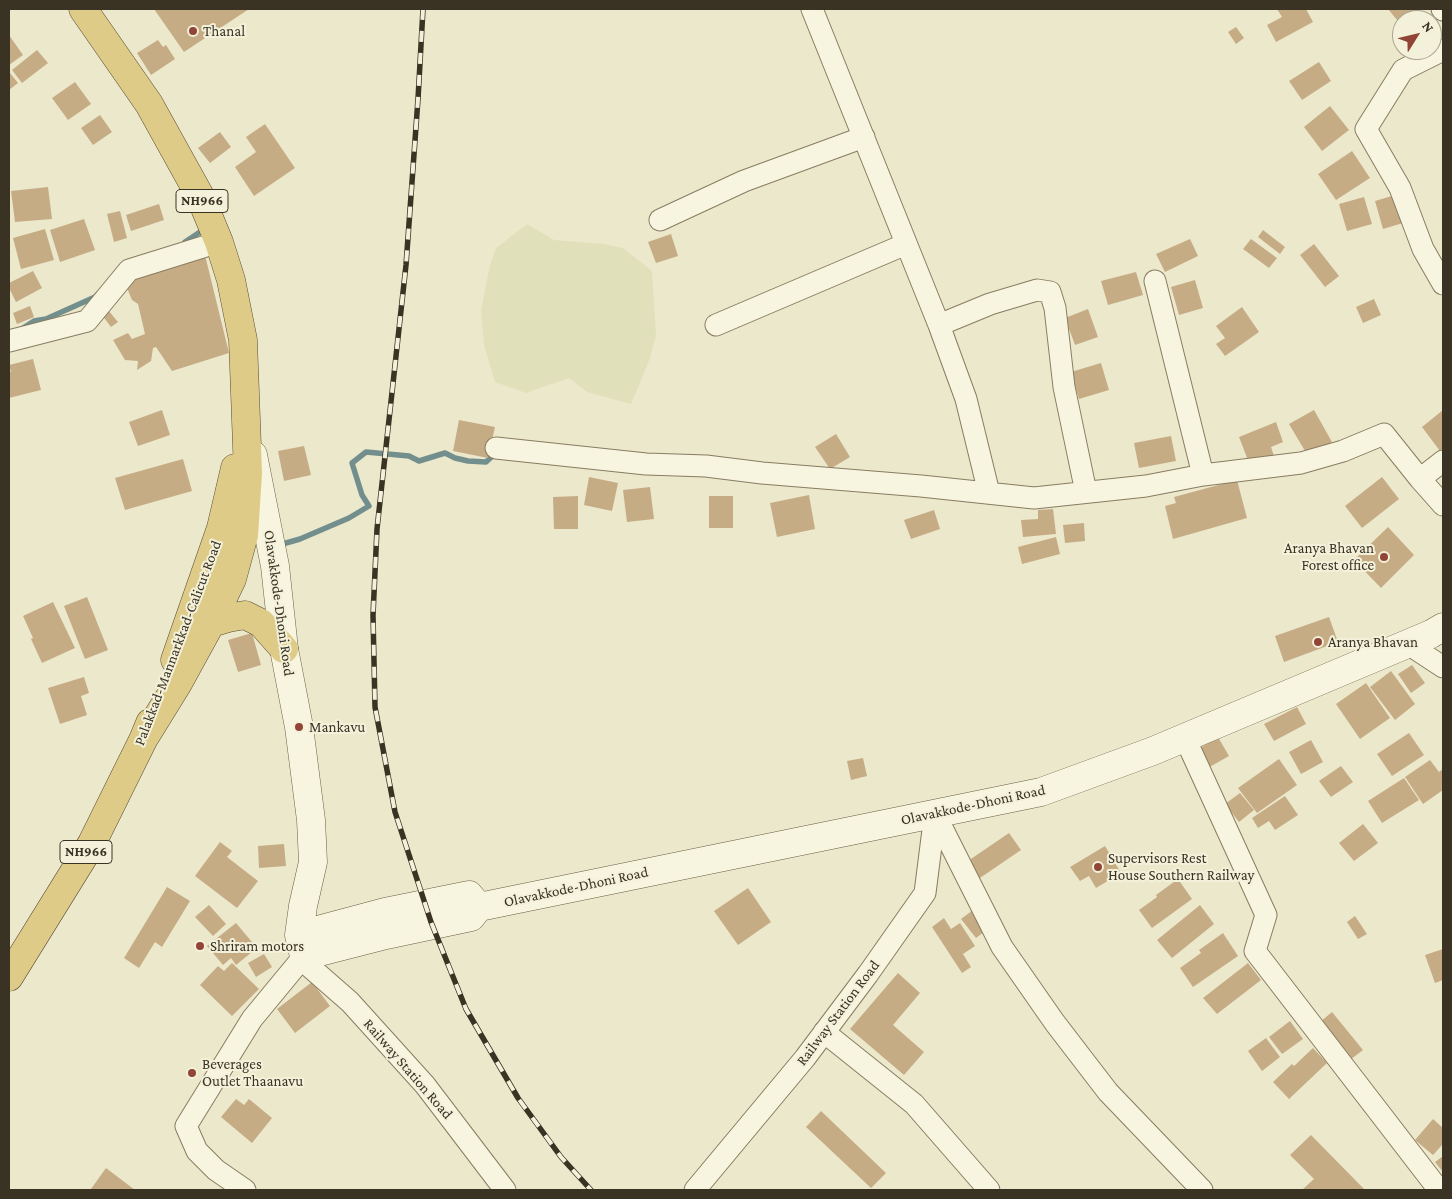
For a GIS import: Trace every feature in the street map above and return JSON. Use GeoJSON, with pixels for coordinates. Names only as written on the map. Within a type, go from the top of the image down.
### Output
{"type":"FeatureCollection","features":[{"type":"Feature","properties":{"kind":"highway","name":"Palakkad-Mannarkkad-Calicut Road"},"geometry":{"type":"LineString","coordinates":[[83,9],[149,104],[200,196],[219,242],[230,280],[243,340],[248,473],[244,534],[232,579],[211,623]]}},
{"type":"Feature","properties":{"kind":"highway","name":"Palakkad-Mannarkkad-Calicut Road"},"geometry":{"type":"LineString","coordinates":[[15,968],[92,843],[143,740],[186,632],[221,528],[246,421]]}},
{"type":"Feature","properties":{"kind":"highway"},"geometry":{"type":"LineString","coordinates":[[211,623],[245,615],[261,623],[284,649]]}},
{"type":"Feature","properties":{"kind":"highway","name":"NH966"},"geometry":{"type":"LineString","coordinates":[[143,740],[194,656],[211,623]]}},
{"type":"Feature","properties":{"kind":"main road","name":"Olavakkode-Dhoni Road"},"geometry":{"type":"LineString","coordinates":[[246,421],[276,566],[284,649],[299,727],[311,820],[314,862],[303,906],[302,945],[386,935],[472,917],[479,907],[1041,792],[1185,738],[1408,644],[1443,627]]}},
{"type":"Feature","properties":{"kind":"street"},"geometry":{"type":"LineString","coordinates":[[812,9],[939,325],[966,399],[989,493]]}},
{"type":"Feature","properties":{"kind":"street"},"geometry":{"type":"LineString","coordinates":[[1443,50],[1403,70],[1366,129],[1400,188],[1422,249],[1443,284]]}},
{"type":"Feature","properties":{"kind":"street"},"geometry":{"type":"LineString","coordinates":[[660,220],[744,181],[864,137]]}},
{"type":"Feature","properties":{"kind":"street"},"geometry":{"type":"LineString","coordinates":[[9,341],[87,321],[129,270],[219,242]]}},
{"type":"Feature","properties":{"kind":"street"},"geometry":{"type":"LineString","coordinates":[[716,325],[906,244]]}},
{"type":"Feature","properties":{"kind":"street"},"geometry":{"type":"LineString","coordinates":[[1155,281],[1203,475]]}},
{"type":"Feature","properties":{"kind":"street"},"geometry":{"type":"LineString","coordinates":[[939,325],[990,304],[1037,290],[1050,292],[1055,308],[1064,387],[1086,492]]}},
{"type":"Feature","properties":{"kind":"street"},"geometry":{"type":"LineString","coordinates":[[496,448],[646,464],[706,466],[762,473],[1034,498],[1146,486],[1203,475],[1301,464],[1343,452],[1384,434],[1443,505]]}},
{"type":"Feature","properties":{"kind":"street"},"geometry":{"type":"LineString","coordinates":[[1420,479],[1443,461]]}},
{"type":"Feature","properties":{"kind":"street"},"geometry":{"type":"LineString","coordinates":[[1408,644],[1443,667]]}},
{"type":"Feature","properties":{"kind":"street"},"geometry":{"type":"LineString","coordinates":[[1185,738],[1266,915],[1255,951],[1440,1190]]}},
{"type":"Feature","properties":{"kind":"street"},"geometry":{"type":"LineString","coordinates":[[935,814],[1002,947],[1055,1023],[1108,1092],[1202,1190]]}},
{"type":"Feature","properties":{"kind":"street","name":"Railway Station Road"},"geometry":{"type":"LineString","coordinates":[[695,1190],[743,1134],[824,1032],[868,974],[925,893],[935,814]]}},
{"type":"Feature","properties":{"kind":"street"},"geometry":{"type":"LineString","coordinates":[[246,1190],[216,1170],[196,1151],[186,1126],[252,1019],[302,945]]}},
{"type":"Feature","properties":{"kind":"street","name":"Railway Station Road"},"geometry":{"type":"LineString","coordinates":[[302,945],[310,967],[350,1002],[425,1085],[505,1190]]}},
{"type":"Feature","properties":{"kind":"street"},"geometry":{"type":"LineString","coordinates":[[824,1032],[914,1104],[990,1190]]}},
{"type":"Feature","properties":{"kind":"green space"},"geometry":{"type":"Polygon","coordinates":[[[527,224],[554,240],[604,244],[623,248],[652,271],[656,336],[649,361],[631,404],[587,392],[569,378],[526,393],[495,382],[484,345],[481,310],[490,265],[496,248],[527,224]]]}},
{"type":"Feature","properties":{"kind":"building","name":"Thanal"},"geometry":{"type":"Polygon","coordinates":[[[154,9],[249,9],[184,52],[154,9]]]}},
{"type":"Feature","properties":{"kind":"building"},"geometry":{"type":"Polygon","coordinates":[[[1277,9],[1306,9],[1313,22],[1276,42],[1267,25],[1282,17],[1277,9]]]}},
{"type":"Feature","properties":{"kind":"building"},"geometry":{"type":"Polygon","coordinates":[[[1388,9],[1418,10],[1392,10],[1392,14],[1388,9]]]}},
{"type":"Feature","properties":{"kind":"building"},"geometry":{"type":"Polygon","coordinates":[[[1236,27],[1244,38],[1236,44],[1228,32],[1236,27]]]}},
{"type":"Feature","properties":{"kind":"building"},"geometry":{"type":"Polygon","coordinates":[[[9,35],[23,55],[9,65],[9,35]]]}},
{"type":"Feature","properties":{"kind":"building"},"geometry":{"type":"Polygon","coordinates":[[[158,40],[163,47],[166,45],[175,59],[151,75],[137,53],[158,40]]]}},
{"type":"Feature","properties":{"kind":"building"},"geometry":{"type":"Polygon","coordinates":[[[37,50],[48,63],[22,83],[12,70],[37,50]]]}},
{"type":"Feature","properties":{"kind":"building"},"geometry":{"type":"Polygon","coordinates":[[[1319,62],[1331,81],[1302,100],[1289,81],[1319,62]]]}},
{"type":"Feature","properties":{"kind":"building"},"geometry":{"type":"Polygon","coordinates":[[[9,74],[18,83],[9,90],[9,74]]]}},
{"type":"Feature","properties":{"kind":"building"},"geometry":{"type":"Polygon","coordinates":[[[75,82],[91,104],[68,120],[52,98],[75,82]]]}},
{"type":"Feature","properties":{"kind":"building"},"geometry":{"type":"Polygon","coordinates":[[[1330,106],[1349,130],[1322,151],[1304,127],[1330,106]]]}},
{"type":"Feature","properties":{"kind":"building"},"geometry":{"type":"Polygon","coordinates":[[[100,115],[112,132],[93,145],[81,128],[100,115]]]}},
{"type":"Feature","properties":{"kind":"building"},"geometry":{"type":"Polygon","coordinates":[[[265,124],[295,168],[254,196],[235,167],[256,152],[246,137],[265,124]]]}},
{"type":"Feature","properties":{"kind":"building"},"geometry":{"type":"Polygon","coordinates":[[[220,132],[231,147],[210,163],[198,148],[220,132]]]}},
{"type":"Feature","properties":{"kind":"building"},"geometry":{"type":"Polygon","coordinates":[[[1352,151],[1370,178],[1336,200],[1318,174],[1352,151]]]}},
{"type":"Feature","properties":{"kind":"building"},"geometry":{"type":"Polygon","coordinates":[[[48,187],[52,219],[15,222],[11,191],[48,187]]]}},
{"type":"Feature","properties":{"kind":"building"},"geometry":{"type":"Polygon","coordinates":[[[1395,195],[1403,223],[1383,229],[1375,201],[1395,195]]]}},
{"type":"Feature","properties":{"kind":"building"},"geometry":{"type":"Polygon","coordinates":[[[1364,197],[1372,224],[1347,231],[1339,204],[1364,197]]]}},
{"type":"Feature","properties":{"kind":"building"},"geometry":{"type":"Polygon","coordinates":[[[159,204],[164,220],[131,231],[126,215],[159,204]]]}},
{"type":"Feature","properties":{"kind":"building"},"geometry":{"type":"Polygon","coordinates":[[[120,211],[127,238],[114,242],[107,214],[120,211]]]}},
{"type":"Feature","properties":{"kind":"building"},"geometry":{"type":"Polygon","coordinates":[[[84,219],[95,250],[60,262],[50,230],[84,219]]]}},
{"type":"Feature","properties":{"kind":"building"},"geometry":{"type":"Polygon","coordinates":[[[45,229],[54,260],[21,269],[13,238],[45,229]]]}},
{"type":"Feature","properties":{"kind":"building"},"geometry":{"type":"Polygon","coordinates":[[[1263,230],[1285,247],[1280,254],[1258,237],[1263,230]]]}},
{"type":"Feature","properties":{"kind":"building"},"geometry":{"type":"Polygon","coordinates":[[[671,234],[678,256],[656,263],[648,242],[671,234]]]}},
{"type":"Feature","properties":{"kind":"building"},"geometry":{"type":"Polygon","coordinates":[[[1190,239],[1198,256],[1165,272],[1156,254],[1190,239]]]}},
{"type":"Feature","properties":{"kind":"building"},"geometry":{"type":"Polygon","coordinates":[[[1251,239],[1277,258],[1269,268],[1243,249],[1251,239]]]}},
{"type":"Feature","properties":{"kind":"building"},"geometry":{"type":"Polygon","coordinates":[[[1314,244],[1339,276],[1325,287],[1300,255],[1314,244]]]}},
{"type":"Feature","properties":{"kind":"building"},"geometry":{"type":"Polygon","coordinates":[[[204,251],[229,353],[172,371],[156,347],[153,348],[151,361],[137,370],[138,361],[125,360],[113,340],[128,333],[132,339],[145,334],[138,304],[132,300],[127,288],[138,273],[204,251]]]}},
{"type":"Feature","properties":{"kind":"building"},"geometry":{"type":"Polygon","coordinates":[[[33,271],[42,288],[16,302],[9,288],[9,283],[33,271]]]}},
{"type":"Feature","properties":{"kind":"building"},"geometry":{"type":"Polygon","coordinates":[[[1136,272],[1143,295],[1108,305],[1101,281],[1136,272]]]}},
{"type":"Feature","properties":{"kind":"building"},"geometry":{"type":"Polygon","coordinates":[[[1195,280],[1203,308],[1179,315],[1171,287],[1195,280]]]}},
{"type":"Feature","properties":{"kind":"building"},"geometry":{"type":"Polygon","coordinates":[[[1374,299],[1381,315],[1363,323],[1356,307],[1374,299]]]}},
{"type":"Feature","properties":{"kind":"building"},"geometry":{"type":"Polygon","coordinates":[[[30,306],[34,317],[17,324],[13,313],[30,306]]]}},
{"type":"Feature","properties":{"kind":"building"},"geometry":{"type":"Polygon","coordinates":[[[1242,307],[1259,332],[1225,356],[1216,344],[1225,338],[1216,326],[1242,307]]]}},
{"type":"Feature","properties":{"kind":"building"},"geometry":{"type":"Polygon","coordinates":[[[1088,309],[1098,337],[1075,345],[1065,318],[1088,309]]]}},
{"type":"Feature","properties":{"kind":"building"},"geometry":{"type":"Polygon","coordinates":[[[108,310],[118,322],[111,327],[102,315],[108,310]]]}},
{"type":"Feature","properties":{"kind":"building"},"geometry":{"type":"Polygon","coordinates":[[[33,359],[41,390],[9,398],[9,372],[11,372],[9,365],[33,359]]]}},
{"type":"Feature","properties":{"kind":"building"},"geometry":{"type":"Polygon","coordinates":[[[1101,363],[1109,390],[1079,399],[1071,372],[1101,363]]]}},
{"type":"Feature","properties":{"kind":"building"},"geometry":{"type":"Polygon","coordinates":[[[162,410],[170,435],[138,446],[129,422],[162,410]]]}},
{"type":"Feature","properties":{"kind":"building"},"geometry":{"type":"Polygon","coordinates":[[[1314,410],[1332,442],[1308,456],[1289,424],[1314,410]]]}},
{"type":"Feature","properties":{"kind":"building"},"geometry":{"type":"Polygon","coordinates":[[[1443,410],[1443,448],[1440,451],[1422,427],[1443,410]]]}},
{"type":"Feature","properties":{"kind":"building"},"geometry":{"type":"Polygon","coordinates":[[[459,420],[495,427],[488,458],[453,451],[459,420]]]}},
{"type":"Feature","properties":{"kind":"building"},"geometry":{"type":"Polygon","coordinates":[[[1276,422],[1283,442],[1271,447],[1275,459],[1251,468],[1239,437],[1276,422]]]}},
{"type":"Feature","properties":{"kind":"building"},"geometry":{"type":"Polygon","coordinates":[[[836,434],[850,457],[830,469],[815,447],[836,434]]]}},
{"type":"Feature","properties":{"kind":"building"},"geometry":{"type":"Polygon","coordinates":[[[1171,436],[1176,461],[1139,468],[1134,443],[1171,436]]]}},
{"type":"Feature","properties":{"kind":"building"},"geometry":{"type":"Polygon","coordinates":[[[304,446],[311,475],[284,481],[278,451],[304,446]]]}},
{"type":"Feature","properties":{"kind":"building"},"geometry":{"type":"Polygon","coordinates":[[[183,459],[192,491],[125,510],[115,478],[183,459]]]}},
{"type":"Feature","properties":{"kind":"building"},"geometry":{"type":"Polygon","coordinates":[[[589,477],[618,483],[612,511],[584,505],[589,477]]]}},
{"type":"Feature","properties":{"kind":"building"},"geometry":{"type":"Polygon","coordinates":[[[1382,477],[1399,499],[1362,528],[1345,506],[1382,477]]]}},
{"type":"Feature","properties":{"kind":"building"},"geometry":{"type":"Polygon","coordinates":[[[1237,480],[1247,518],[1173,539],[1165,506],[1176,503],[1174,497],[1237,480]]]}},
{"type":"Feature","properties":{"kind":"building"},"geometry":{"type":"Polygon","coordinates":[[[650,487],[654,519],[627,522],[623,490],[650,487]]]}},
{"type":"Feature","properties":{"kind":"building"},"geometry":{"type":"Polygon","coordinates":[[[809,495],[815,529],[777,537],[770,503],[809,495]]]}},
{"type":"Feature","properties":{"kind":"building"},"geometry":{"type":"Polygon","coordinates":[[[578,496],[578,529],[554,529],[553,497],[578,496]]]}},
{"type":"Feature","properties":{"kind":"building"},"geometry":{"type":"Polygon","coordinates":[[[709,496],[733,496],[733,528],[709,528],[709,496]]]}},
{"type":"Feature","properties":{"kind":"building"},"geometry":{"type":"Polygon","coordinates":[[[1053,509],[1056,534],[1023,537],[1021,520],[1038,519],[1038,510],[1053,509]]]}},
{"type":"Feature","properties":{"kind":"building"},"geometry":{"type":"Polygon","coordinates":[[[934,510],[940,529],[911,539],[904,520],[934,510]]]}},
{"type":"Feature","properties":{"kind":"building"},"geometry":{"type":"Polygon","coordinates":[[[1084,523],[1085,541],[1065,543],[1063,525],[1084,523]]]}},
{"type":"Feature","properties":{"kind":"building","name":"Aranya Bhavan Forest office"},"geometry":{"type":"Polygon","coordinates":[[[1388,527],[1414,555],[1381,588],[1354,560],[1388,527]]]}},
{"type":"Feature","properties":{"kind":"building"},"geometry":{"type":"Polygon","coordinates":[[[1056,537],[1060,554],[1022,564],[1018,547],[1056,537]]]}},
{"type":"Feature","properties":{"kind":"building"},"geometry":{"type":"Polygon","coordinates":[[[87,597],[108,650],[85,659],[64,606],[87,597]]]}},
{"type":"Feature","properties":{"kind":"building"},"geometry":{"type":"Polygon","coordinates":[[[53,602],[75,648],[42,663],[23,616],[53,602]]]}},
{"type":"Feature","properties":{"kind":"building"},"geometry":{"type":"Polygon","coordinates":[[[1329,617],[1338,642],[1284,662],[1275,636],[1329,617]]]}},
{"type":"Feature","properties":{"kind":"building"},"geometry":{"type":"Polygon","coordinates":[[[252,633],[261,665],[238,672],[228,640],[252,633]]]}},
{"type":"Feature","properties":{"kind":"building"},"geometry":{"type":"Polygon","coordinates":[[[1412,665],[1425,683],[1411,693],[1398,674],[1412,665]]]}},
{"type":"Feature","properties":{"kind":"building"},"geometry":{"type":"Polygon","coordinates":[[[1391,671],[1415,704],[1395,720],[1370,687],[1391,671]]]}},
{"type":"Feature","properties":{"kind":"building"},"geometry":{"type":"Polygon","coordinates":[[[84,677],[89,693],[81,696],[87,715],[60,724],[48,688],[84,677]]]}},
{"type":"Feature","properties":{"kind":"building"},"geometry":{"type":"Polygon","coordinates":[[[1366,683],[1390,718],[1360,739],[1336,704],[1366,683]]]}},
{"type":"Feature","properties":{"kind":"building"},"geometry":{"type":"Polygon","coordinates":[[[1297,707],[1306,724],[1274,741],[1264,724],[1297,707]]]}},
{"type":"Feature","properties":{"kind":"building"},"geometry":{"type":"Polygon","coordinates":[[[1409,733],[1424,755],[1392,776],[1377,754],[1409,733]]]}},
{"type":"Feature","properties":{"kind":"building"},"geometry":{"type":"Polygon","coordinates":[[[1218,737],[1229,756],[1206,769],[1195,751],[1218,737]]]}},
{"type":"Feature","properties":{"kind":"building"},"geometry":{"type":"Polygon","coordinates":[[[1311,740],[1323,762],[1301,774],[1289,752],[1311,740]]]}},
{"type":"Feature","properties":{"kind":"building"},"geometry":{"type":"Polygon","coordinates":[[[863,758],[867,776],[851,780],[847,761],[863,758]]]}},
{"type":"Feature","properties":{"kind":"building"},"geometry":{"type":"Polygon","coordinates":[[[1279,759],[1297,785],[1257,813],[1238,788],[1279,759]]]}},
{"type":"Feature","properties":{"kind":"building"},"geometry":{"type":"Polygon","coordinates":[[[1430,760],[1439,772],[1443,769],[1443,790],[1423,804],[1405,777],[1430,760]]]}},
{"type":"Feature","properties":{"kind":"building"},"geometry":{"type":"Polygon","coordinates":[[[1341,766],[1353,782],[1331,797],[1319,781],[1341,766]]]}},
{"type":"Feature","properties":{"kind":"building"},"geometry":{"type":"Polygon","coordinates":[[[1404,778],[1419,800],[1382,823],[1368,801],[1404,778]]]}},
{"type":"Feature","properties":{"kind":"building"},"geometry":{"type":"Polygon","coordinates":[[[1240,793],[1254,810],[1239,822],[1225,804],[1240,793]]]}},
{"type":"Feature","properties":{"kind":"building"},"geometry":{"type":"Polygon","coordinates":[[[1285,796],[1298,815],[1275,830],[1269,821],[1258,828],[1252,818],[1285,796]]]}},
{"type":"Feature","properties":{"kind":"building"},"geometry":{"type":"Polygon","coordinates":[[[1363,824],[1378,843],[1354,861],[1339,843],[1363,824]]]}},
{"type":"Feature","properties":{"kind":"building"},"geometry":{"type":"Polygon","coordinates":[[[1009,833],[1021,850],[977,880],[965,863],[1009,833]]]}},
{"type":"Feature","properties":{"kind":"building"},"geometry":{"type":"Polygon","coordinates":[[[220,842],[232,851],[227,857],[258,881],[237,908],[195,876],[220,842]]]}},
{"type":"Feature","properties":{"kind":"building"},"geometry":{"type":"Polygon","coordinates":[[[284,844],[286,866],[259,868],[258,846],[284,844]]]}},
{"type":"Feature","properties":{"kind":"building"},"geometry":{"type":"Polygon","coordinates":[[[1105,846],[1121,873],[1096,888],[1089,876],[1080,881],[1070,867],[1105,846]]]}},
{"type":"Feature","properties":{"kind":"building"},"geometry":{"type":"Polygon","coordinates":[[[1178,879],[1192,899],[1152,928],[1139,910],[1178,879]]]}},
{"type":"Feature","properties":{"kind":"building"},"geometry":{"type":"Polygon","coordinates":[[[167,887],[190,901],[162,947],[155,942],[139,968],[124,958],[167,887]]]}},
{"type":"Feature","properties":{"kind":"building"},"geometry":{"type":"Polygon","coordinates":[[[748,888],[771,922],[738,945],[714,911],[748,888]]]}},
{"type":"Feature","properties":{"kind":"building"},"geometry":{"type":"Polygon","coordinates":[[[209,905],[226,924],[213,936],[195,917],[209,905]]]}},
{"type":"Feature","properties":{"kind":"building"},"geometry":{"type":"Polygon","coordinates":[[[1200,905],[1214,924],[1172,958],[1157,940],[1200,905]]]}},
{"type":"Feature","properties":{"kind":"building"},"geometry":{"type":"Polygon","coordinates":[[[973,910],[988,929],[976,938],[961,919],[973,910]]]}},
{"type":"Feature","properties":{"kind":"building"},"geometry":{"type":"Polygon","coordinates":[[[1355,916],[1367,934],[1358,939],[1347,922],[1355,916]]]}},
{"type":"Feature","properties":{"kind":"building"},"geometry":{"type":"Polygon","coordinates":[[[944,918],[951,929],[960,923],[975,946],[963,954],[971,967],[962,973],[932,927],[944,918]]]}},
{"type":"Feature","properties":{"kind":"building"},"geometry":{"type":"Polygon","coordinates":[[[236,923],[257,948],[236,965],[231,958],[223,965],[207,946],[236,923]]]}},
{"type":"Feature","properties":{"kind":"building"},"geometry":{"type":"Polygon","coordinates":[[[1223,933],[1238,956],[1193,987],[1180,968],[1201,953],[1199,950],[1223,933]]]}},
{"type":"Feature","properties":{"kind":"building"},"geometry":{"type":"Polygon","coordinates":[[[1443,949],[1443,980],[1435,983],[1425,955],[1443,949]]]}},
{"type":"Feature","properties":{"kind":"building"},"geometry":{"type":"Polygon","coordinates":[[[264,954],[272,967],[256,977],[248,963],[264,954]]]}},
{"type":"Feature","properties":{"kind":"building"},"geometry":{"type":"Polygon","coordinates":[[[232,963],[259,989],[232,1016],[200,985],[218,966],[224,971],[232,963]]]}},
{"type":"Feature","properties":{"kind":"building"},"geometry":{"type":"Polygon","coordinates":[[[1248,963],[1261,980],[1217,1014],[1203,998],[1248,963]]]}},
{"type":"Feature","properties":{"kind":"building"},"geometry":{"type":"Polygon","coordinates":[[[898,973],[920,993],[893,1025],[924,1052],[904,1075],[850,1029],[898,973]]]}},
{"type":"Feature","properties":{"kind":"building"},"geometry":{"type":"Polygon","coordinates":[[[312,982],[330,1006],[295,1033],[277,1009],[312,982]]]}},
{"type":"Feature","properties":{"kind":"building"},"geometry":{"type":"Polygon","coordinates":[[[1332,1012],[1363,1050],[1350,1060],[1320,1022],[1332,1012]]]}},
{"type":"Feature","properties":{"kind":"building"},"geometry":{"type":"Polygon","coordinates":[[[1290,1021],[1303,1039],[1282,1054],[1269,1037],[1290,1021]]]}},
{"type":"Feature","properties":{"kind":"building"},"geometry":{"type":"Polygon","coordinates":[[[1266,1038],[1280,1057],[1262,1071],[1248,1051],[1266,1038]]]}},
{"type":"Feature","properties":{"kind":"building"},"geometry":{"type":"Polygon","coordinates":[[[1313,1048],[1327,1063],[1289,1099],[1273,1082],[1313,1048]]]}},
{"type":"Feature","properties":{"kind":"building"},"geometry":{"type":"Polygon","coordinates":[[[236,1099],[244,1105],[249,1099],[272,1118],[252,1143],[221,1117],[236,1099]]]}},
{"type":"Feature","properties":{"kind":"building"},"geometry":{"type":"Polygon","coordinates":[[[821,1111],[886,1173],[871,1188],[806,1127],[821,1111]]]}},
{"type":"Feature","properties":{"kind":"building"},"geometry":{"type":"Polygon","coordinates":[[[1433,1119],[1443,1128],[1443,1144],[1433,1155],[1415,1140],[1433,1119]]]}},
{"type":"Feature","properties":{"kind":"building"},"geometry":{"type":"Polygon","coordinates":[[[1311,1135],[1365,1190],[1303,1189],[1314,1179],[1290,1155],[1311,1135]]]}},
{"type":"Feature","properties":{"kind":"building"},"geometry":{"type":"Polygon","coordinates":[[[1443,1156],[1443,1172],[1435,1162],[1443,1156]]]}},
{"type":"Feature","properties":{"kind":"building"},"geometry":{"type":"Polygon","coordinates":[[[106,1168],[135,1190],[91,1189],[106,1168]]]}},
{"type":"Feature","properties":{"kind":"waterway"},"geometry":{"type":"LineString","coordinates":[[185,242],[203,230]]}},
{"type":"Feature","properties":{"kind":"waterway"},"geometry":{"type":"LineString","coordinates":[[23,328],[34,321],[46,319],[98,294]]}},
{"type":"Feature","properties":{"kind":"waterway"},"geometry":{"type":"LineString","coordinates":[[279,545],[300,539],[349,518],[369,506],[362,495],[352,463],[366,452],[409,456],[419,461],[445,453],[468,461],[486,462],[497,452]]}},
{"type":"Feature","properties":{"kind":"railway"},"geometry":{"type":"LineString","coordinates":[[423,9],[406,265],[377,529],[373,615],[375,707],[395,812],[431,922],[466,1009],[518,1098],[561,1157],[591,1190]]}},
{"type":"Feature","properties":{"kind":"place","name":"Thanal"},"geometry":{"type":"Point","coordinates":[193,31]}},
{"type":"Feature","properties":{"kind":"place","name":"Aranya Bhavan Forest office"},"geometry":{"type":"Point","coordinates":[1384,557]}},
{"type":"Feature","properties":{"kind":"place","name":"Aranya Bhavan"},"geometry":{"type":"Point","coordinates":[1318,642]}},
{"type":"Feature","properties":{"kind":"place","name":"Mankavu"},"geometry":{"type":"Point","coordinates":[299,727]}},
{"type":"Feature","properties":{"kind":"place","name":"Supervisors Rest House Southern Railway"},"geometry":{"type":"Point","coordinates":[1098,867]}},
{"type":"Feature","properties":{"kind":"place","name":"Shriram motors"},"geometry":{"type":"Point","coordinates":[200,946]}},
{"type":"Feature","properties":{"kind":"place","name":"Beverages Outlet Thaanavu"},"geometry":{"type":"Point","coordinates":[192,1073]}}]}
